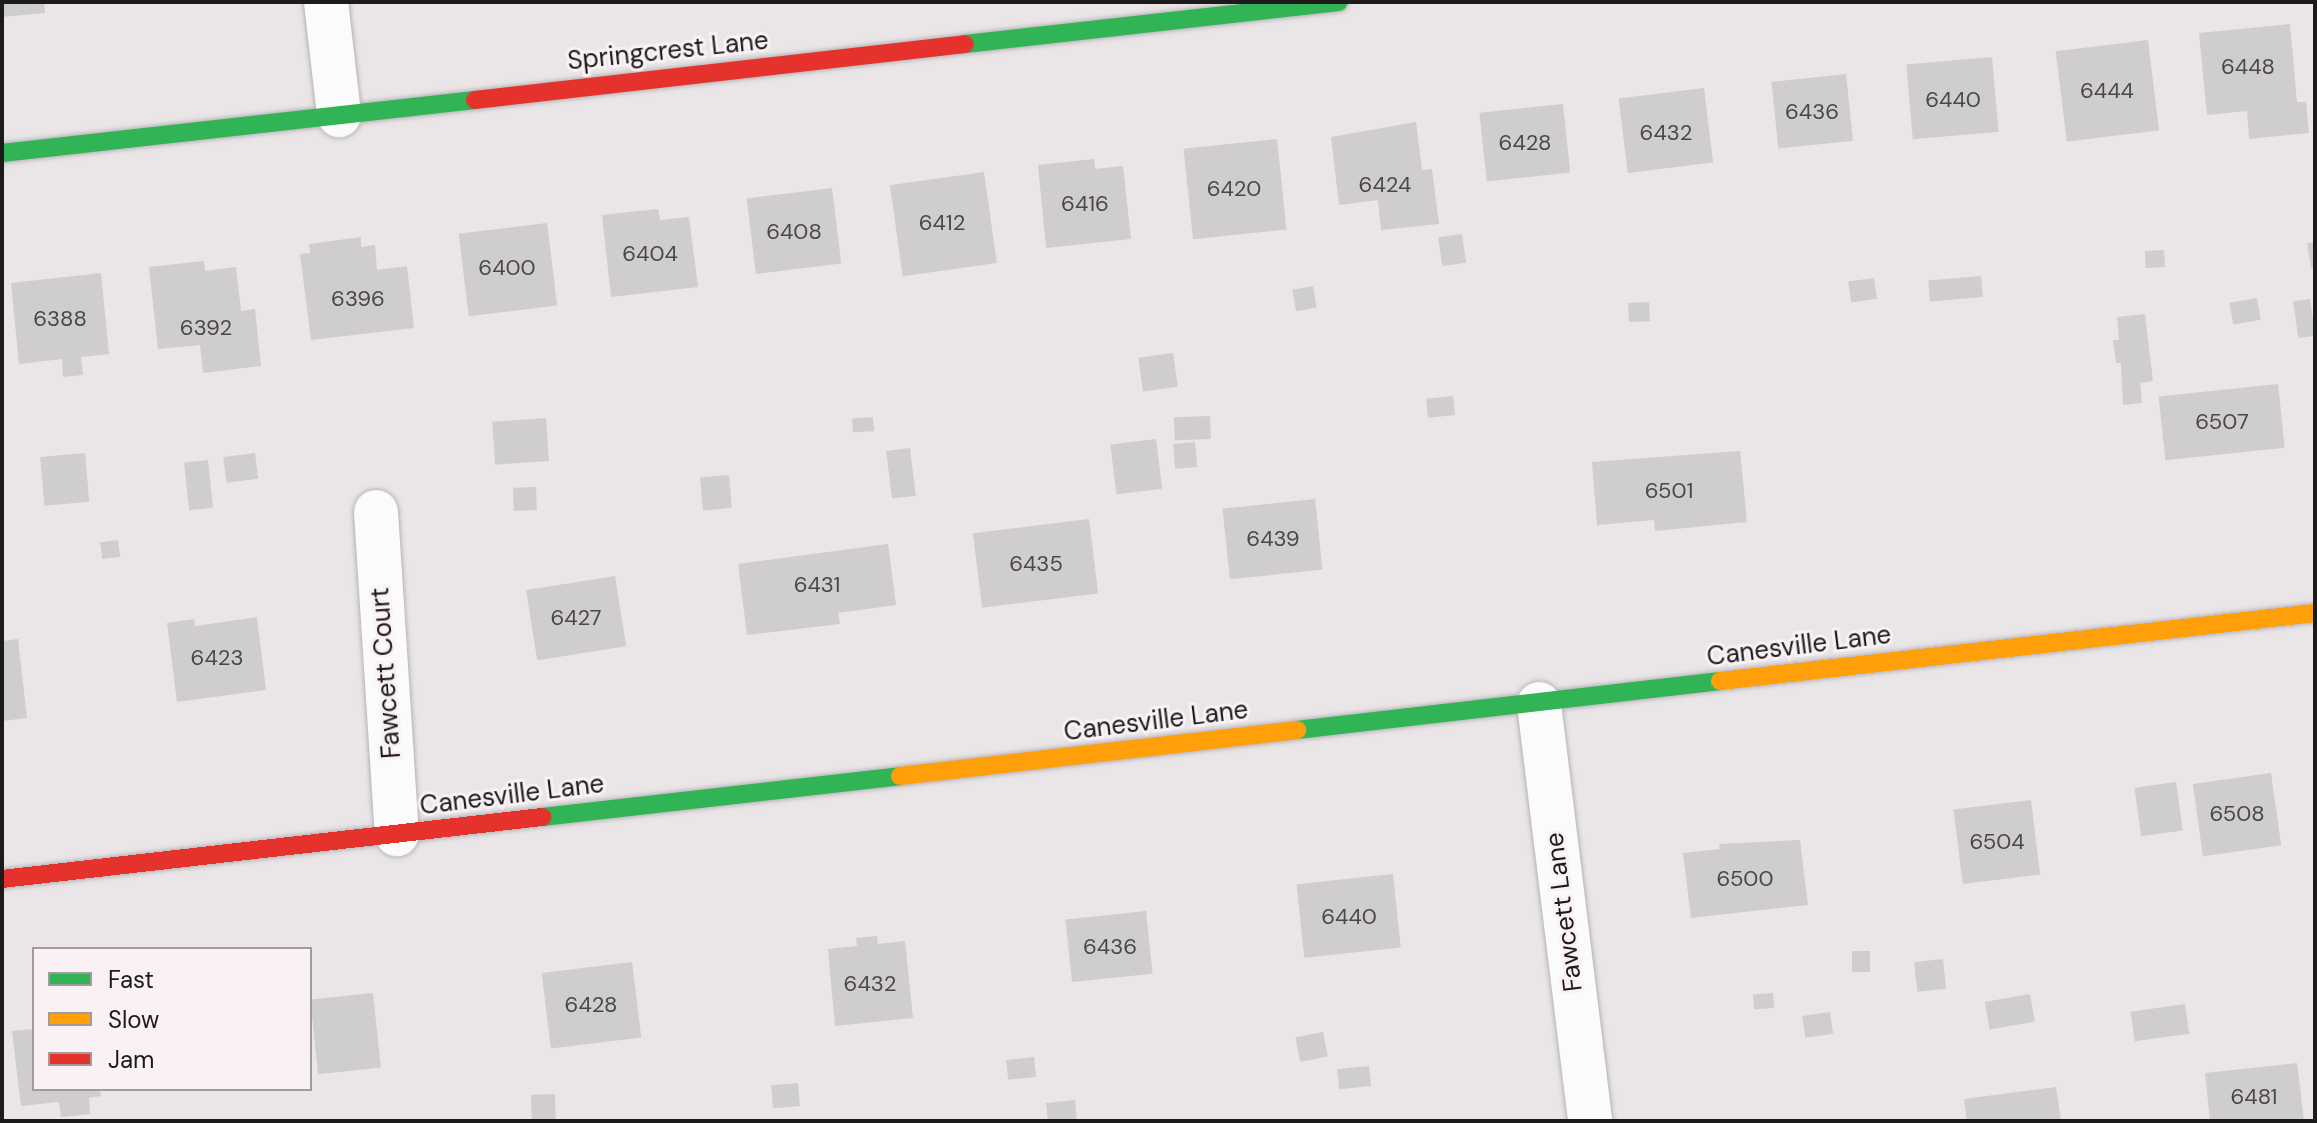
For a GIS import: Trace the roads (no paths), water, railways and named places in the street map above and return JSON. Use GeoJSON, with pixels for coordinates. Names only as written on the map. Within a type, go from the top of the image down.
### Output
{"type":"FeatureCollection","features":[{"type":"Feature","properties":{"kind":"street"},"geometry":{"type":"LineString","coordinates":[[326,2],[339,115]]}},
{"type":"Feature","properties":{"kind":"street","name":"Springcrest Lane"},"geometry":{"type":"LineString","coordinates":[[2,153],[1339,2]]}},
{"type":"Feature","properties":{"kind":"street","name":"Fawcett Court"},"geometry":{"type":"LineString","coordinates":[[376,512],[397,834]]}},
{"type":"Feature","properties":{"kind":"street","name":"Canesville Lane"},"geometry":{"type":"LineString","coordinates":[[2,879],[2315,613]]}},
{"type":"Feature","properties":{"kind":"street","name":"Fawcett Lane"},"geometry":{"type":"LineString","coordinates":[[1539,704],[1590,1121]]}}]}
